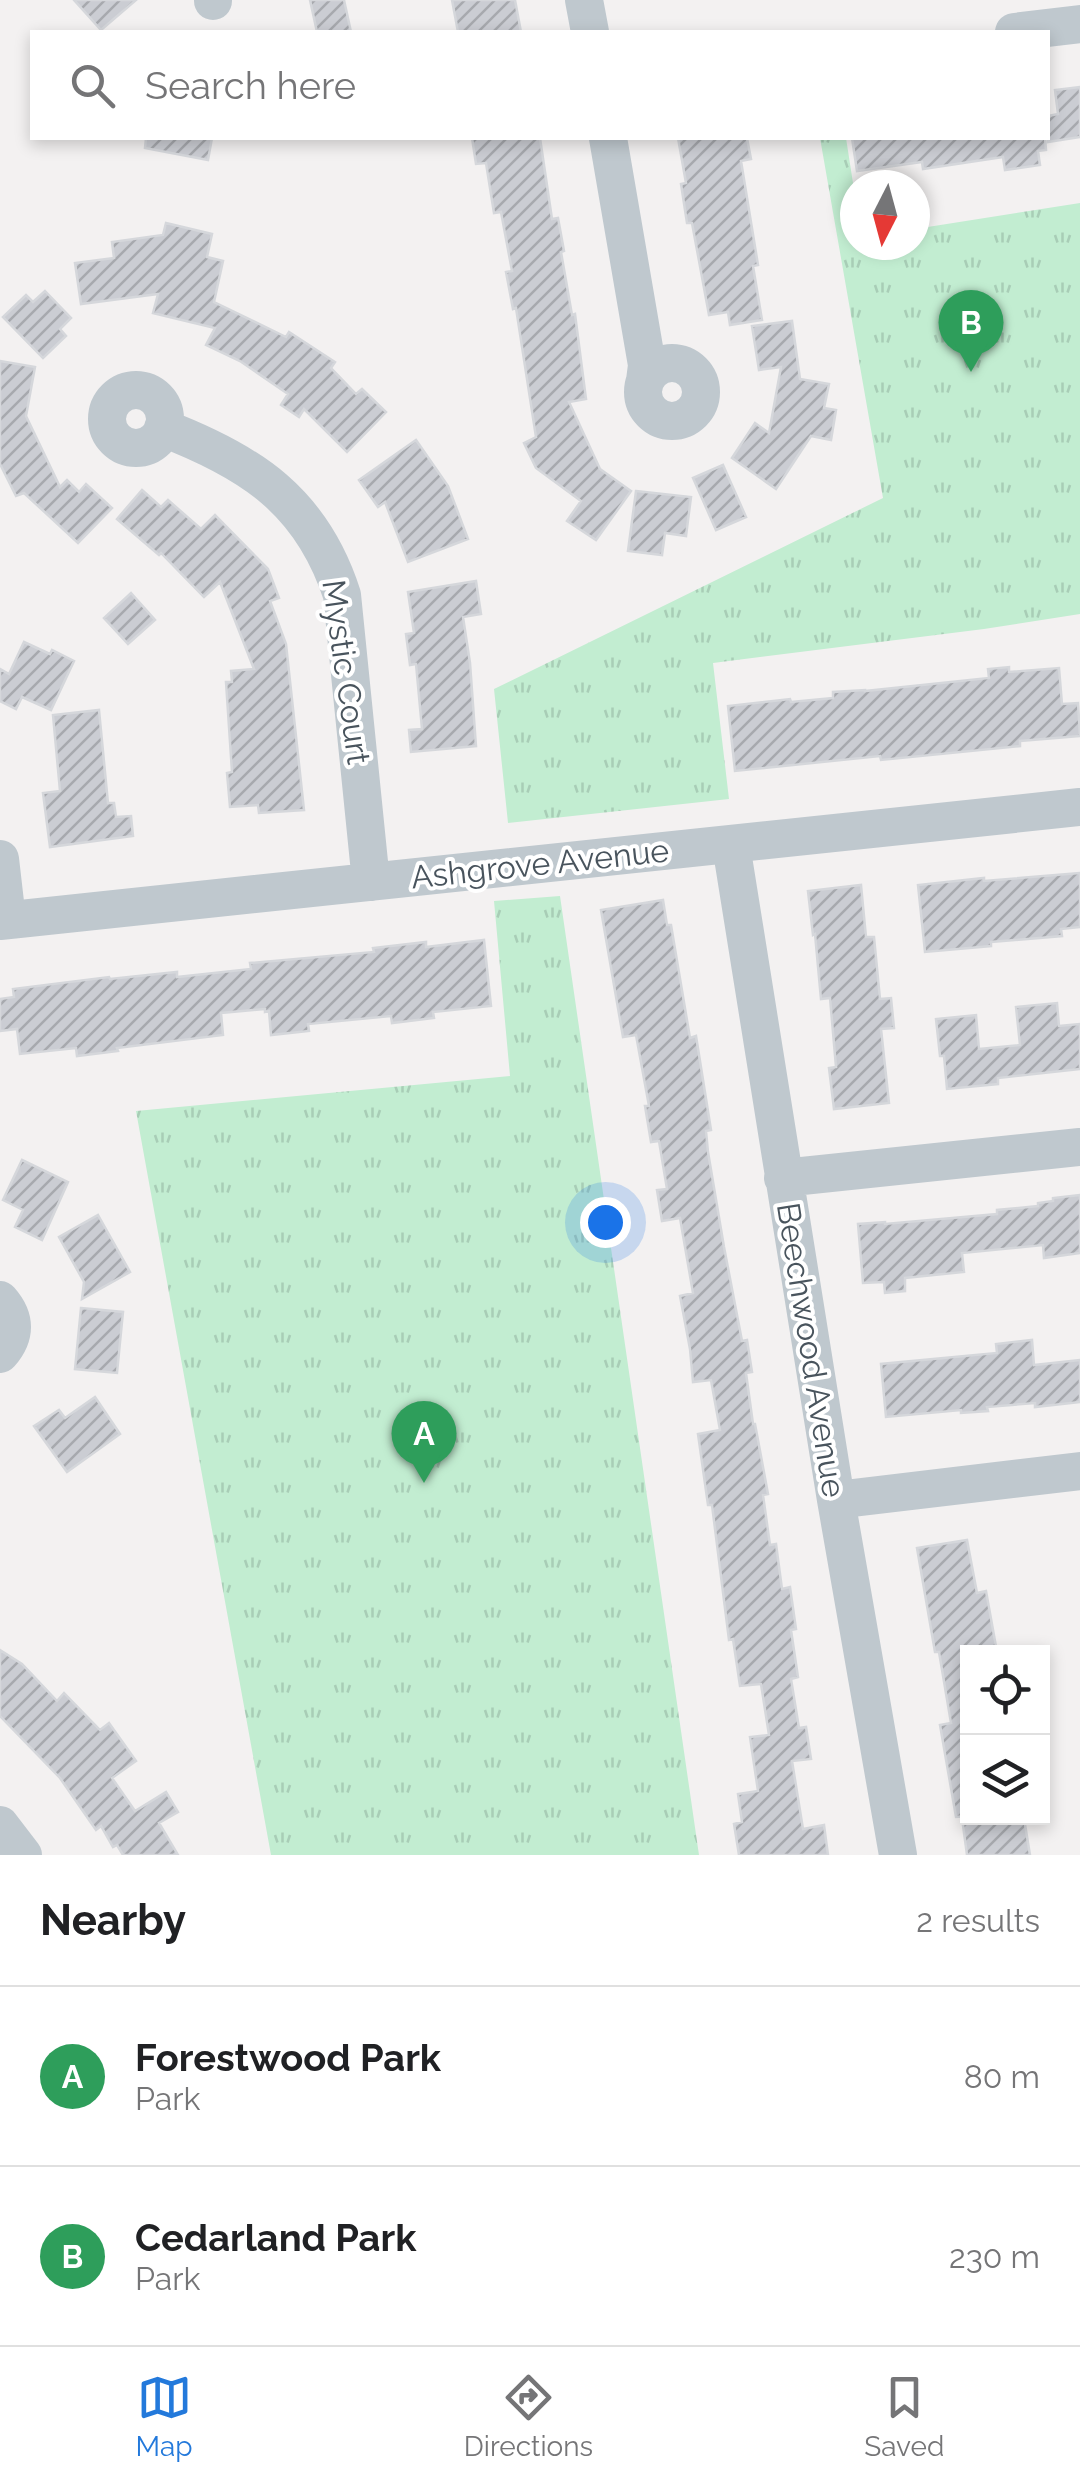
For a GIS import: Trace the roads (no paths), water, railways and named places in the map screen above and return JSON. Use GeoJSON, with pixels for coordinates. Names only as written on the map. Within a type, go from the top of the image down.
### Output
{"type":"FeatureCollection","features":[{"type":"Feature","properties":{"kind":"street"},"geometry":{"type":"LineString","coordinates":[[584,0],[590,30]]}},
{"type":"Feature","properties":{"kind":"street"},"geometry":{"type":"LineString","coordinates":[[1030,30],[1080,24]]}},
{"type":"Feature","properties":{"kind":"street"},"geometry":{"type":"LineString","coordinates":[[608,140],[647,364],[645,381]]}},
{"type":"Feature","properties":{"kind":"street","name":"Mystic Court"},"geometry":{"type":"LineString","coordinates":[[164,428],[245,466],[274,487],[298,511],[332,564],[342,595],[371,882]]}},
{"type":"Feature","properties":{"kind":"street","name":"Ashgrove Avenue"},"geometry":{"type":"LineString","coordinates":[[3,921],[1080,807]]}},
{"type":"Feature","properties":{"kind":"street","name":"Beechwood Avenue"},"geometry":{"type":"LineString","coordinates":[[731,844],[836,1500],[898,1855]]}},
{"type":"Feature","properties":{"kind":"street"},"geometry":{"type":"LineString","coordinates":[[0,859],[3,921]]}},
{"type":"Feature","properties":{"kind":"street"},"geometry":{"type":"LineString","coordinates":[[783,1178],[1080,1146]]}},
{"type":"Feature","properties":{"kind":"street"},"geometry":{"type":"LineString","coordinates":[[0,1300],[13,1322],[9,1344],[0,1354]]}},
{"type":"Feature","properties":{"kind":"street"},"geometry":{"type":"LineString","coordinates":[[836,1500],[1080,1471]]}},
{"type":"Feature","properties":{"kind":"street"},"geometry":{"type":"LineString","coordinates":[[0,1824],[23,1855]]}},
{"type":"Feature","properties":{"kind":"place","name":"Cedarland Park"},"geometry":{"type":"Point","coordinates":[971,372]}},
{"type":"Feature","properties":{"kind":"place","name":"Forestwood Park"},"geometry":{"type":"Point","coordinates":[424,1483]}}]}
